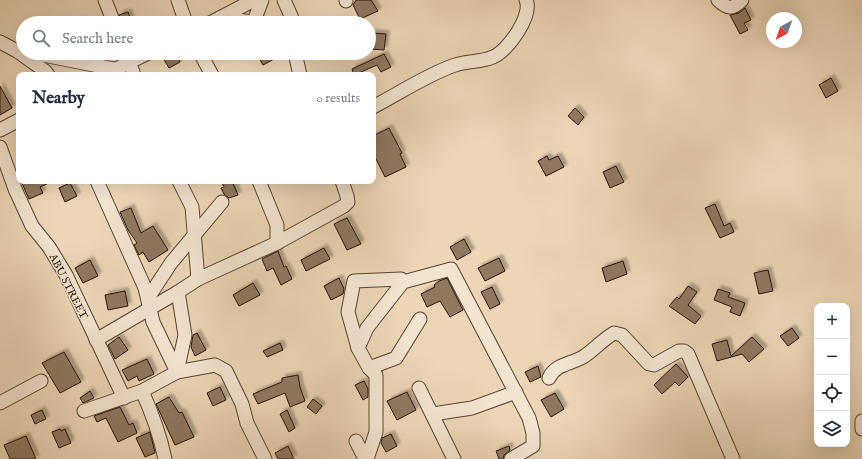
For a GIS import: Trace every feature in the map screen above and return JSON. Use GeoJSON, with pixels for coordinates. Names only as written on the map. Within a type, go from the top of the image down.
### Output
{"type":"FeatureCollection","features":[{"type":"Feature","properties":{"kind":"street"},"geometry":{"type":"LineString","coordinates":[[105,0],[111,16]]}},
{"type":"Feature","properties":{"kind":"street"},"geometry":{"type":"LineString","coordinates":[[178,0],[184,16]]}},
{"type":"Feature","properties":{"kind":"street"},"geometry":{"type":"LineString","coordinates":[[224,16],[254,0]]}},
{"type":"Feature","properties":{"kind":"street"},"geometry":{"type":"LineString","coordinates":[[259,16],[262,0]]}},
{"type":"Feature","properties":{"kind":"street"},"geometry":{"type":"LineString","coordinates":[[284,0],[291,16]]}},
{"type":"Feature","properties":{"kind":"street"},"geometry":{"type":"LineString","coordinates":[[376,105],[421,80],[455,65],[494,57],[512,42],[528,10],[526,0]]}},
{"type":"Feature","properties":{"kind":"street"},"geometry":{"type":"LineString","coordinates":[[718,0],[725,7],[731,8],[738,5],[742,0]]}},
{"type":"Feature","properties":{"kind":"street"},"geometry":{"type":"LineString","coordinates":[[0,42],[16,49]]}},
{"type":"Feature","properties":{"kind":"street"},"geometry":{"type":"LineString","coordinates":[[31,60],[46,72]]}},
{"type":"Feature","properties":{"kind":"street"},"geometry":{"type":"LineString","coordinates":[[61,60],[110,72],[125,60]]}},
{"type":"Feature","properties":{"kind":"street"},"geometry":{"type":"LineString","coordinates":[[129,60],[133,72]]}},
{"type":"Feature","properties":{"kind":"street"},"geometry":{"type":"LineString","coordinates":[[204,60],[210,72]]}},
{"type":"Feature","properties":{"kind":"street"},"geometry":{"type":"LineString","coordinates":[[295,60],[299,72]]}},
{"type":"Feature","properties":{"kind":"street"},"geometry":{"type":"LineString","coordinates":[[0,130],[16,122]]}},
{"type":"Feature","properties":{"kind":"street","name":"ABU STREET"},"geometry":{"type":"LineString","coordinates":[[0,147],[15,189],[32,226],[49,247],[66,275],[124,398]]}},
{"type":"Feature","properties":{"kind":"street"},"geometry":{"type":"LineString","coordinates":[[98,184],[149,303],[158,335],[177,372]]}},
{"type":"Feature","properties":{"kind":"street"},"geometry":{"type":"LineString","coordinates":[[180,184],[192,207],[198,279]]}},
{"type":"Feature","properties":{"kind":"street"},"geometry":{"type":"LineString","coordinates":[[260,184],[277,225],[277,243]]}},
{"type":"Feature","properties":{"kind":"street"},"geometry":{"type":"LineString","coordinates":[[96,340],[149,303],[178,292],[198,279],[277,243],[344,206],[348,202],[348,196],[343,184]]}},
{"type":"Feature","properties":{"kind":"street"},"geometry":{"type":"LineString","coordinates":[[149,303],[171,263],[222,202]]}},
{"type":"Feature","properties":{"kind":"street"},"geometry":{"type":"LineString","coordinates":[[358,348],[367,328],[404,282],[451,269],[529,418],[534,441],[533,446],[511,459]]}},
{"type":"Feature","properties":{"kind":"street"},"geometry":{"type":"LineString","coordinates":[[366,459],[376,432],[376,375],[369,368],[358,348],[348,312],[354,281],[401,279],[404,282]]}},
{"type":"Feature","properties":{"kind":"street"},"geometry":{"type":"LineString","coordinates":[[177,372],[185,335],[178,292]]}},
{"type":"Feature","properties":{"kind":"street"},"geometry":{"type":"LineString","coordinates":[[369,368],[396,358],[420,319]]}},
{"type":"Feature","properties":{"kind":"street"},"geometry":{"type":"LineString","coordinates":[[549,378],[554,370],[584,357],[601,340],[614,333],[622,335],[649,364],[654,365],[679,351],[684,351],[688,354],[733,459]]}},
{"type":"Feature","properties":{"kind":"street"},"geometry":{"type":"LineString","coordinates":[[84,411],[142,391],[177,372],[215,365],[226,371],[242,404],[247,423],[265,459]]}},
{"type":"Feature","properties":{"kind":"street"},"geometry":{"type":"LineString","coordinates":[[0,403],[41,381]]}},
{"type":"Feature","properties":{"kind":"street"},"geometry":{"type":"LineString","coordinates":[[419,388],[454,459]]}},
{"type":"Feature","properties":{"kind":"street"},"geometry":{"type":"LineString","coordinates":[[142,391],[156,423],[157,434],[165,459]]}},
{"type":"Feature","properties":{"kind":"street"},"geometry":{"type":"LineString","coordinates":[[432,414],[472,408],[516,392]]}},
{"type":"Feature","properties":{"kind":"street"},"geometry":{"type":"LineString","coordinates":[[862,421],[862,429]]}},
{"type":"Feature","properties":{"kind":"street"},"geometry":{"type":"LineString","coordinates":[[356,440],[366,459]]}},
{"type":"Feature","properties":{"kind":"building"},"geometry":{"type":"Polygon","coordinates":[[[356,0],[371,0],[378,11],[367,16],[358,16],[353,5],[356,0]]]}},
{"type":"Feature","properties":{"kind":"building"},"geometry":{"type":"Polygon","coordinates":[[[745,8],[751,20],[744,23],[748,30],[740,34],[730,15],[739,13],[745,8]]]}},
{"type":"Feature","properties":{"kind":"building"},"geometry":{"type":"Polygon","coordinates":[[[128,12],[129,16],[119,16],[128,12]]]}},
{"type":"Feature","properties":{"kind":"building"},"geometry":{"type":"Polygon","coordinates":[[[376,33],[386,34],[384,50],[376,49],[376,33]]]}},
{"type":"Feature","properties":{"kind":"building"},"geometry":{"type":"Polygon","coordinates":[[[384,54],[391,67],[381,72],[377,65],[361,72],[353,72],[352,69],[371,60],[376,60],[376,58],[384,54]]]}},
{"type":"Feature","properties":{"kind":"building"},"geometry":{"type":"Polygon","coordinates":[[[164,60],[179,60],[180,62],[169,68],[164,60]]]}},
{"type":"Feature","properties":{"kind":"building"},"geometry":{"type":"Polygon","coordinates":[[[260,60],[272,60],[263,65],[260,60]]]}},
{"type":"Feature","properties":{"kind":"building"},"geometry":{"type":"Polygon","coordinates":[[[831,78],[838,91],[826,98],[819,85],[831,78]]]}},
{"type":"Feature","properties":{"kind":"building"},"geometry":{"type":"Polygon","coordinates":[[[0,86],[12,108],[0,115],[0,86]]]}},
{"type":"Feature","properties":{"kind":"building"},"geometry":{"type":"Polygon","coordinates":[[[575,108],[584,117],[578,125],[568,116],[575,108]]]}},
{"type":"Feature","properties":{"kind":"building"},"geometry":{"type":"Polygon","coordinates":[[[389,128],[402,153],[400,154],[406,167],[385,177],[376,159],[376,134],[389,128]]]}},
{"type":"Feature","properties":{"kind":"building"},"geometry":{"type":"Polygon","coordinates":[[[547,156],[549,160],[558,156],[564,167],[546,176],[538,161],[547,156]]]}},
{"type":"Feature","properties":{"kind":"building"},"geometry":{"type":"Polygon","coordinates":[[[616,166],[624,182],[610,188],[603,172],[616,166]]]}},
{"type":"Feature","properties":{"kind":"building"},"geometry":{"type":"Polygon","coordinates":[[[22,184],[46,184],[40,187],[43,193],[29,199],[22,184]]]}},
{"type":"Feature","properties":{"kind":"building"},"geometry":{"type":"Polygon","coordinates":[[[71,184],[77,196],[65,202],[59,188],[71,184]]]}},
{"type":"Feature","properties":{"kind":"building"},"geometry":{"type":"Polygon","coordinates":[[[222,184],[233,184],[238,195],[229,198],[224,194],[221,188],[224,187],[222,184]]]}},
{"type":"Feature","properties":{"kind":"building"},"geometry":{"type":"Polygon","coordinates":[[[715,204],[724,226],[730,223],[734,232],[720,238],[705,208],[715,204]]]}},
{"type":"Feature","properties":{"kind":"building"},"geometry":{"type":"Polygon","coordinates":[[[131,208],[141,233],[153,226],[168,250],[149,262],[143,252],[139,255],[134,245],[137,243],[128,230],[120,212],[131,208]]]}},
{"type":"Feature","properties":{"kind":"building"},"geometry":{"type":"Polygon","coordinates":[[[347,218],[361,244],[347,250],[334,224],[347,218]]]}},
{"type":"Feature","properties":{"kind":"building"},"geometry":{"type":"Polygon","coordinates":[[[464,239],[471,252],[457,260],[450,247],[464,239]]]}},
{"type":"Feature","properties":{"kind":"building"},"geometry":{"type":"Polygon","coordinates":[[[324,248],[330,259],[306,271],[301,260],[324,248]]]}},
{"type":"Feature","properties":{"kind":"building"},"geometry":{"type":"Polygon","coordinates":[[[278,251],[284,267],[286,266],[292,279],[281,285],[273,268],[267,271],[262,259],[278,251]]]}},
{"type":"Feature","properties":{"kind":"building"},"geometry":{"type":"Polygon","coordinates":[[[499,258],[505,271],[485,281],[478,268],[499,258]]]}},
{"type":"Feature","properties":{"kind":"building"},"geometry":{"type":"Polygon","coordinates":[[[90,260],[98,276],[83,283],[75,268],[90,260]]]}},
{"type":"Feature","properties":{"kind":"building"},"geometry":{"type":"Polygon","coordinates":[[[623,261],[627,274],[606,282],[602,268],[623,261]]]}},
{"type":"Feature","properties":{"kind":"building"},"geometry":{"type":"Polygon","coordinates":[[[768,270],[773,291],[759,294],[754,273],[768,270]]]}},
{"type":"Feature","properties":{"kind":"building"},"geometry":{"type":"Polygon","coordinates":[[[339,278],[344,289],[343,294],[331,300],[324,286],[339,278]]]}},
{"type":"Feature","properties":{"kind":"building"},"geometry":{"type":"Polygon","coordinates":[[[447,278],[463,310],[450,317],[440,301],[427,307],[421,294],[435,287],[434,285],[439,281],[447,278]]]}},
{"type":"Feature","properties":{"kind":"building"},"geometry":{"type":"Polygon","coordinates":[[[253,283],[260,295],[239,306],[233,295],[253,283]]]}},
{"type":"Feature","properties":{"kind":"building"},"geometry":{"type":"Polygon","coordinates":[[[688,286],[697,292],[688,305],[701,316],[695,324],[669,306],[677,297],[679,299],[688,286]]]}},
{"type":"Feature","properties":{"kind":"building"},"geometry":{"type":"Polygon","coordinates":[[[492,287],[500,304],[490,309],[481,292],[492,287]]]}},
{"type":"Feature","properties":{"kind":"building"},"geometry":{"type":"Polygon","coordinates":[[[718,289],[730,293],[728,297],[745,303],[740,316],[730,312],[732,307],[714,300],[718,289]]]}},
{"type":"Feature","properties":{"kind":"building"},"geometry":{"type":"Polygon","coordinates":[[[125,291],[128,306],[108,310],[105,295],[125,291]]]}},
{"type":"Feature","properties":{"kind":"building"},"geometry":{"type":"Polygon","coordinates":[[[792,328],[799,338],[788,346],[780,336],[792,328]]]}},
{"type":"Feature","properties":{"kind":"building"},"geometry":{"type":"Polygon","coordinates":[[[197,333],[206,350],[195,356],[191,347],[193,335],[197,333]]]}},
{"type":"Feature","properties":{"kind":"building"},"geometry":{"type":"Polygon","coordinates":[[[119,337],[128,350],[115,359],[108,345],[119,337]]]}},
{"type":"Feature","properties":{"kind":"building"},"geometry":{"type":"Polygon","coordinates":[[[752,337],[764,349],[749,362],[742,354],[717,361],[712,344],[727,340],[731,356],[752,337]]]}},
{"type":"Feature","properties":{"kind":"building"},"geometry":{"type":"Polygon","coordinates":[[[280,343],[283,350],[267,357],[263,351],[280,343]]]}},
{"type":"Feature","properties":{"kind":"building"},"geometry":{"type":"Polygon","coordinates":[[[64,352],[81,382],[60,393],[42,363],[64,352]]]}},
{"type":"Feature","properties":{"kind":"building"},"geometry":{"type":"Polygon","coordinates":[[[147,359],[154,374],[139,381],[137,376],[128,381],[122,370],[147,359]]]}},
{"type":"Feature","properties":{"kind":"building"},"geometry":{"type":"Polygon","coordinates":[[[676,364],[688,377],[679,386],[675,382],[662,394],[654,385],[676,364]]]}},
{"type":"Feature","properties":{"kind":"building"},"geometry":{"type":"Polygon","coordinates":[[[538,366],[541,377],[530,382],[525,372],[538,366]]]}},
{"type":"Feature","properties":{"kind":"building"},"geometry":{"type":"Polygon","coordinates":[[[298,375],[305,401],[290,407],[285,393],[258,404],[253,394],[282,382],[282,378],[298,375]]]}},
{"type":"Feature","properties":{"kind":"building"},"geometry":{"type":"Polygon","coordinates":[[[364,381],[368,389],[368,397],[363,400],[355,385],[364,381]]]}},
{"type":"Feature","properties":{"kind":"building"},"geometry":{"type":"Polygon","coordinates":[[[220,387],[226,400],[213,406],[207,393],[220,387]]]}},
{"type":"Feature","properties":{"kind":"building"},"geometry":{"type":"Polygon","coordinates":[[[90,391],[94,398],[83,403],[80,398],[90,391]]]}},
{"type":"Feature","properties":{"kind":"building"},"geometry":{"type":"Polygon","coordinates":[[[407,392],[416,410],[397,420],[387,401],[407,392]]]}},
{"type":"Feature","properties":{"kind":"building"},"geometry":{"type":"Polygon","coordinates":[[[555,393],[564,409],[551,417],[541,400],[555,393]]]}},
{"type":"Feature","properties":{"kind":"building"},"geometry":{"type":"Polygon","coordinates":[[[169,397],[179,413],[182,412],[194,437],[175,445],[156,404],[169,397]]]}},
{"type":"Feature","properties":{"kind":"building"},"geometry":{"type":"Polygon","coordinates":[[[313,399],[322,406],[316,414],[307,407],[313,399]]]}},
{"type":"Feature","properties":{"kind":"building"},"geometry":{"type":"Polygon","coordinates":[[[120,407],[129,425],[133,423],[137,433],[118,442],[106,418],[97,422],[94,416],[120,407]]]}},
{"type":"Feature","properties":{"kind":"building"},"geometry":{"type":"Polygon","coordinates":[[[42,410],[46,419],[35,424],[31,415],[42,410]]]}},
{"type":"Feature","properties":{"kind":"building"},"geometry":{"type":"Polygon","coordinates":[[[287,410],[295,428],[289,432],[280,414],[287,410]]]}},
{"type":"Feature","properties":{"kind":"building"},"geometry":{"type":"Polygon","coordinates":[[[60,429],[61,431],[65,429],[71,443],[59,448],[52,432],[60,429]]]}},
{"type":"Feature","properties":{"kind":"building"},"geometry":{"type":"Polygon","coordinates":[[[150,432],[155,453],[145,457],[136,438],[150,432]]]}},
{"type":"Feature","properties":{"kind":"building"},"geometry":{"type":"Polygon","coordinates":[[[391,434],[397,446],[386,452],[381,443],[382,438],[391,434]]]}},
{"type":"Feature","properties":{"kind":"building"},"geometry":{"type":"Polygon","coordinates":[[[26,436],[36,459],[10,459],[4,445],[26,436]]]}},
{"type":"Feature","properties":{"kind":"building"},"geometry":{"type":"Polygon","coordinates":[[[288,446],[294,459],[278,459],[275,453],[288,446]]]}},
{"type":"Feature","properties":{"kind":"building"},"geometry":{"type":"Polygon","coordinates":[[[509,446],[510,450],[504,455],[503,459],[499,459],[496,451],[509,446]]]}}]}
